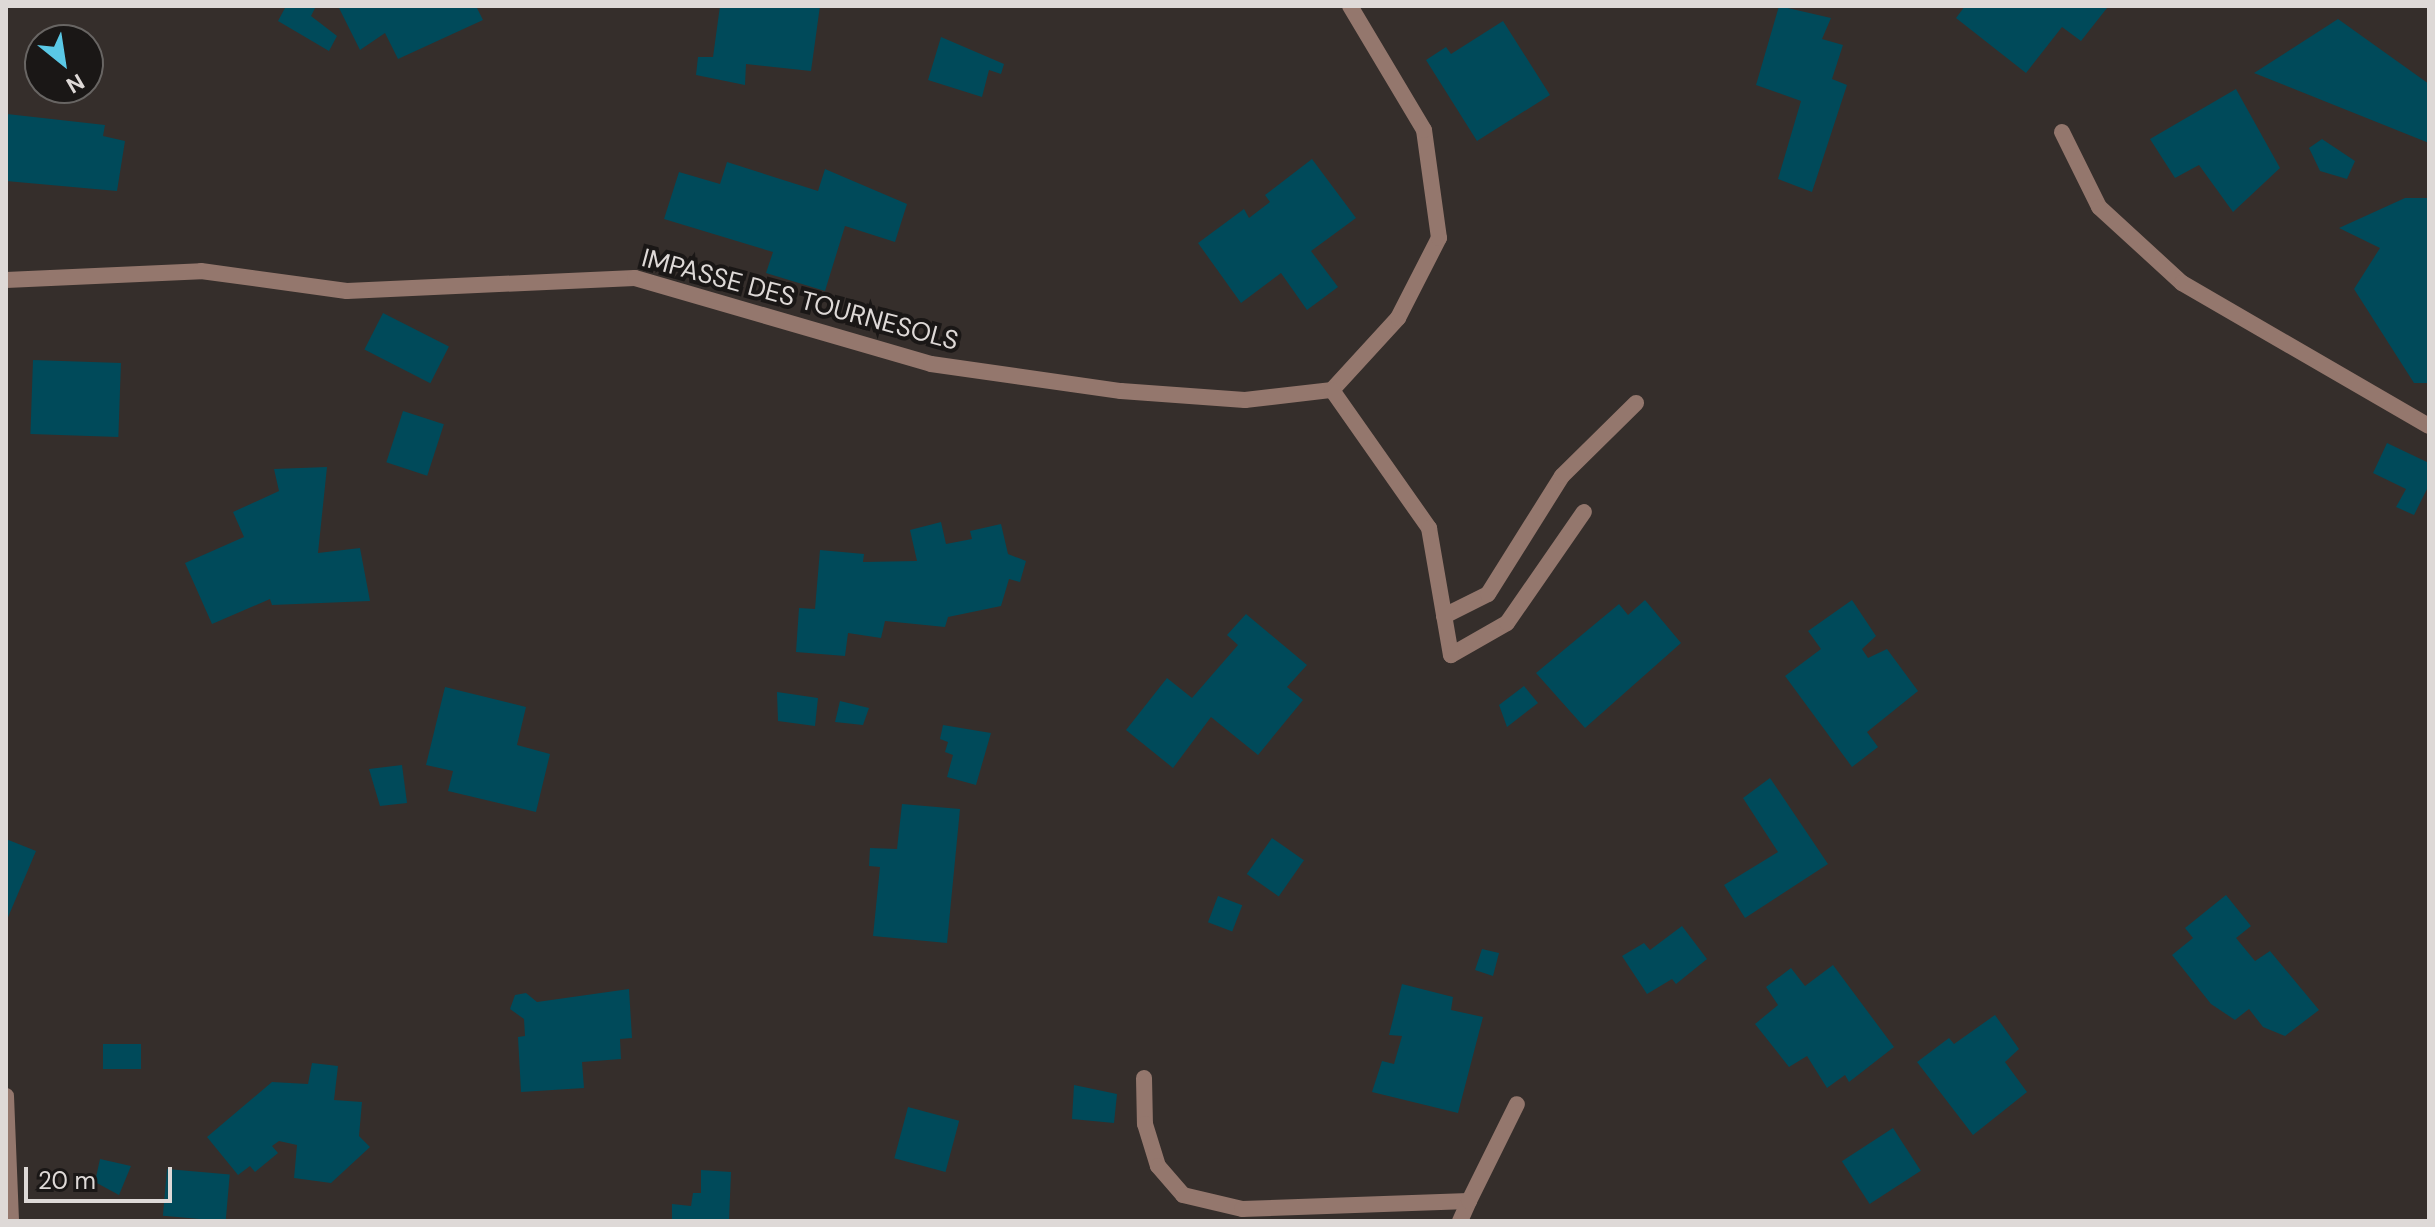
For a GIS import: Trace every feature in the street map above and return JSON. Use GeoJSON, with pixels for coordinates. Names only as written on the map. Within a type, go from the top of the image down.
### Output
{"type":"FeatureCollection","features":[{"type":"Feature","properties":{"kind":"street"},"geometry":{"type":"LineString","coordinates":[[1350,6],[1424,130],[1439,238],[1398,318],[1332,390],[1429,528],[1451,655],[1507,623],[1584,512]]}},
{"type":"Feature","properties":{"kind":"street"},"geometry":{"type":"LineString","coordinates":[[2062,132],[2099,207],[2182,283],[2429,426]]}},
{"type":"Feature","properties":{"kind":"street","name":"IMPASSE DES TOURNESOLS"},"geometry":{"type":"LineString","coordinates":[[6,280],[201,271],[347,291],[635,278],[931,364],[1121,391],[1245,400],[1332,390]]}},
{"type":"Feature","properties":{"kind":"street"},"geometry":{"type":"LineString","coordinates":[[1444,616],[1488,594],[1562,476],[1636,403]]}},
{"type":"Feature","properties":{"kind":"street"},"geometry":{"type":"LineString","coordinates":[[1144,1078],[1145,1124],[1158,1166],[1183,1195],[1242,1209],[1469,1201]]}},
{"type":"Feature","properties":{"kind":"street"},"geometry":{"type":"LineString","coordinates":[[6,1096],[11,1221]]}},
{"type":"Feature","properties":{"kind":"street"},"geometry":{"type":"LineString","coordinates":[[1460,1221],[1517,1104]]}},
{"type":"Feature","properties":{"kind":"building"},"geometry":{"type":"Polygon","coordinates":[[[286,6],[316,6],[311,16],[337,36],[329,51],[278,21],[286,6]]]}},
{"type":"Feature","properties":{"kind":"building"},"geometry":{"type":"Polygon","coordinates":[[[338,6],[476,6],[483,20],[398,59],[385,33],[360,50],[338,6]]]}},
{"type":"Feature","properties":{"kind":"building"},"geometry":{"type":"Polygon","coordinates":[[[720,6],[820,6],[811,71],[746,64],[745,85],[696,75],[698,57],[713,57],[720,6]]]}},
{"type":"Feature","properties":{"kind":"building"},"geometry":{"type":"Polygon","coordinates":[[[1779,6],[1831,18],[1822,39],[1843,45],[1832,79],[1847,85],[1812,192],[1778,179],[1801,101],[1756,85],[1779,6]]]}},
{"type":"Feature","properties":{"kind":"building"},"geometry":{"type":"Polygon","coordinates":[[[1965,6],[2107,8],[2081,41],[2062,27],[2026,73],[1956,18],[1965,6]]]}},
{"type":"Feature","properties":{"kind":"building"},"geometry":{"type":"Polygon","coordinates":[[[2338,19],[2429,84],[2429,143],[2254,73],[2338,19]]]}},
{"type":"Feature","properties":{"kind":"building"},"geometry":{"type":"Polygon","coordinates":[[[1503,21],[1550,95],[1477,141],[1426,60],[1446,47],[1451,54],[1503,21]]]}},
{"type":"Feature","properties":{"kind":"building"},"geometry":{"type":"Polygon","coordinates":[[[941,37],[1004,64],[1001,74],[989,70],[982,97],[928,80],[941,37]]]}},
{"type":"Feature","properties":{"kind":"building"},"geometry":{"type":"Polygon","coordinates":[[[2236,89],[2280,168],[2233,212],[2199,165],[2175,178],[2150,139],[2236,89]]]}},
{"type":"Feature","properties":{"kind":"building"},"geometry":{"type":"Polygon","coordinates":[[[7,114],[105,125],[103,136],[125,141],[117,191],[6,181],[7,114]]]}},
{"type":"Feature","properties":{"kind":"building"},"geometry":{"type":"Polygon","coordinates":[[[2322,139],[2355,161],[2347,179],[2320,171],[2309,148],[2322,139]]]}},
{"type":"Feature","properties":{"kind":"building"},"geometry":{"type":"Polygon","coordinates":[[[1312,159],[1356,218],[1311,251],[1338,287],[1307,310],[1281,273],[1241,303],[1198,243],[1244,209],[1249,218],[1270,202],[1265,195],[1312,159]]]}},
{"type":"Feature","properties":{"kind":"building"},"geometry":{"type":"Polygon","coordinates":[[[727,162],[818,191],[825,169],[907,204],[895,242],[845,226],[825,291],[766,273],[773,252],[664,219],[679,172],[720,184],[727,162]]]}},
{"type":"Feature","properties":{"kind":"building"},"geometry":{"type":"Polygon","coordinates":[[[2405,198],[2429,198],[2429,383],[2414,383],[2354,289],[2380,248],[2339,228],[2405,198]]]}},
{"type":"Feature","properties":{"kind":"building"},"geometry":{"type":"Polygon","coordinates":[[[383,313],[449,347],[430,383],[364,350],[383,313]]]}},
{"type":"Feature","properties":{"kind":"building"},"geometry":{"type":"Polygon","coordinates":[[[33,360],[121,363],[118,437],[30,434],[33,360]]]}},
{"type":"Feature","properties":{"kind":"building"},"geometry":{"type":"Polygon","coordinates":[[[403,411],[444,424],[427,476],[386,462],[403,411]]]}},
{"type":"Feature","properties":{"kind":"building"},"geometry":{"type":"Polygon","coordinates":[[[2387,443],[2429,463],[2429,485],[2414,515],[2396,507],[2406,489],[2373,473],[2387,443]]]}},
{"type":"Feature","properties":{"kind":"building"},"geometry":{"type":"Polygon","coordinates":[[[327,467],[318,553],[360,548],[370,601],[272,605],[270,599],[212,624],[185,563],[244,537],[233,512],[279,491],[274,469],[327,467]]]}},
{"type":"Feature","properties":{"kind":"building"},"geometry":{"type":"Polygon","coordinates":[[[941,522],[946,544],[972,539],[970,531],[1001,524],[1008,554],[1026,561],[1020,582],[1009,579],[1001,606],[948,617],[945,627],[885,621],[881,638],[848,633],[845,656],[796,652],[799,608],[815,609],[820,550],[864,554],[863,562],[917,561],[910,530],[941,522]]]}},
{"type":"Feature","properties":{"kind":"building"},"geometry":{"type":"Polygon","coordinates":[[[1645,600],[1681,643],[1585,728],[1536,673],[1619,604],[1628,615],[1645,600]]]}},
{"type":"Feature","properties":{"kind":"building"},"geometry":{"type":"Polygon","coordinates":[[[1852,600],[1876,636],[1862,649],[1868,658],[1887,649],[1918,691],[1867,732],[1878,747],[1852,767],[1785,676],[1821,649],[1808,631],[1852,600]]]}},
{"type":"Feature","properties":{"kind":"building"},"geometry":{"type":"Polygon","coordinates":[[[1246,614],[1307,665],[1287,687],[1303,700],[1258,755],[1211,717],[1173,768],[1126,730],[1167,678],[1192,698],[1238,645],[1227,635],[1246,614]]]}},
{"type":"Feature","properties":{"kind":"building"},"geometry":{"type":"Polygon","coordinates":[[[1524,686],[1538,703],[1507,727],[1499,705],[1524,686]]]}},
{"type":"Feature","properties":{"kind":"building"},"geometry":{"type":"Polygon","coordinates":[[[445,687],[526,707],[517,745],[550,754],[536,812],[448,791],[453,771],[426,765],[445,687]]]}},
{"type":"Feature","properties":{"kind":"building"},"geometry":{"type":"Polygon","coordinates":[[[777,692],[818,698],[815,726],[778,721],[777,692]]]}},
{"type":"Feature","properties":{"kind":"building"},"geometry":{"type":"Polygon","coordinates":[[[840,701],[869,708],[863,725],[835,722],[840,701]]]}},
{"type":"Feature","properties":{"kind":"building"},"geometry":{"type":"Polygon","coordinates":[[[943,725],[991,733],[976,785],[947,777],[953,755],[945,752],[948,742],[940,739],[943,725]]]}},
{"type":"Feature","properties":{"kind":"building"},"geometry":{"type":"Polygon","coordinates":[[[402,765],[407,803],[380,806],[369,769],[402,765]]]}},
{"type":"Feature","properties":{"kind":"building"},"geometry":{"type":"Polygon","coordinates":[[[1770,778],[1828,864],[1745,918],[1724,885],[1778,852],[1743,798],[1770,778]]]}},
{"type":"Feature","properties":{"kind":"building"},"geometry":{"type":"Polygon","coordinates":[[[902,804],[960,809],[947,943],[873,936],[880,867],[869,866],[870,848],[897,849],[902,804]]]}},
{"type":"Feature","properties":{"kind":"building"},"geometry":{"type":"Polygon","coordinates":[[[1272,838],[1304,860],[1279,896],[1247,874],[1272,838]]]}},
{"type":"Feature","properties":{"kind":"building"},"geometry":{"type":"Polygon","coordinates":[[[6,839],[36,851],[6,922],[6,839]]]}},
{"type":"Feature","properties":{"kind":"building"},"geometry":{"type":"Polygon","coordinates":[[[2226,895],[2251,926],[2236,938],[2255,961],[2270,951],[2319,1010],[2285,1036],[2263,1027],[2249,1009],[2235,1020],[2211,1004],[2172,955],[2193,938],[2185,928],[2226,895]]]}},
{"type":"Feature","properties":{"kind":"building"},"geometry":{"type":"Polygon","coordinates":[[[1218,896],[1242,905],[1232,931],[1208,922],[1218,896]]]}},
{"type":"Feature","properties":{"kind":"building"},"geometry":{"type":"Polygon","coordinates":[[[1682,926],[1707,959],[1676,984],[1672,979],[1647,994],[1622,956],[1644,943],[1650,950],[1682,926]]]}},
{"type":"Feature","properties":{"kind":"building"},"geometry":{"type":"Polygon","coordinates":[[[1482,949],[1499,953],[1493,976],[1475,970],[1482,949]]]}},
{"type":"Feature","properties":{"kind":"building"},"geometry":{"type":"Polygon","coordinates":[[[1833,965],[1894,1047],[1849,1082],[1845,1075],[1827,1088],[1807,1056],[1789,1067],[1755,1024],[1778,1005],[1766,987],[1791,968],[1805,986],[1833,965]]]}},
{"type":"Feature","properties":{"kind":"building"},"geometry":{"type":"Polygon","coordinates":[[[1402,984],[1453,997],[1451,1010],[1483,1017],[1458,1113],[1372,1092],[1382,1061],[1394,1064],[1402,1036],[1389,1035],[1402,984]]]}},
{"type":"Feature","properties":{"kind":"building"},"geometry":{"type":"Polygon","coordinates":[[[629,989],[632,1038],[620,1039],[621,1059],[582,1062],[584,1088],[521,1092],[518,1037],[525,1036],[524,1019],[510,1009],[515,995],[526,993],[537,1002],[629,989]]]}},
{"type":"Feature","properties":{"kind":"building"},"geometry":{"type":"Polygon","coordinates":[[[1995,1015],[2019,1049],[2005,1062],[2027,1092],[1973,1135],[1917,1062],[1949,1038],[1954,1044],[1995,1015]]]}},
{"type":"Feature","properties":{"kind":"building"},"geometry":{"type":"Polygon","coordinates":[[[103,1044],[141,1044],[141,1069],[103,1069],[103,1044]]]}},
{"type":"Feature","properties":{"kind":"building"},"geometry":{"type":"Polygon","coordinates":[[[312,1063],[338,1066],[334,1100],[362,1102],[359,1136],[370,1147],[331,1183],[294,1178],[297,1145],[279,1141],[272,1146],[278,1153],[255,1172],[250,1166],[238,1175],[207,1137],[272,1082],[308,1084],[312,1063]]]}},
{"type":"Feature","properties":{"kind":"building"},"geometry":{"type":"Polygon","coordinates":[[[1074,1085],[1117,1094],[1114,1123],[1072,1119],[1074,1085]]]}},
{"type":"Feature","properties":{"kind":"building"},"geometry":{"type":"Polygon","coordinates":[[[908,1107],[959,1121],[945,1172],[894,1158],[908,1107]]]}},
{"type":"Feature","properties":{"kind":"building"},"geometry":{"type":"Polygon","coordinates":[[[1893,1128],[1921,1171],[1870,1204],[1842,1161],[1893,1128]]]}},
{"type":"Feature","properties":{"kind":"building"},"geometry":{"type":"Polygon","coordinates":[[[100,1159],[131,1166],[119,1195],[95,1182],[100,1159]]]}},
{"type":"Feature","properties":{"kind":"building"},"geometry":{"type":"Polygon","coordinates":[[[167,1169],[230,1174],[226,1221],[163,1216],[167,1169]]]}},
{"type":"Feature","properties":{"kind":"building"},"geometry":{"type":"Polygon","coordinates":[[[701,1170],[731,1172],[729,1221],[672,1221],[672,1204],[691,1206],[693,1193],[701,1193],[701,1170]]]}}]}
